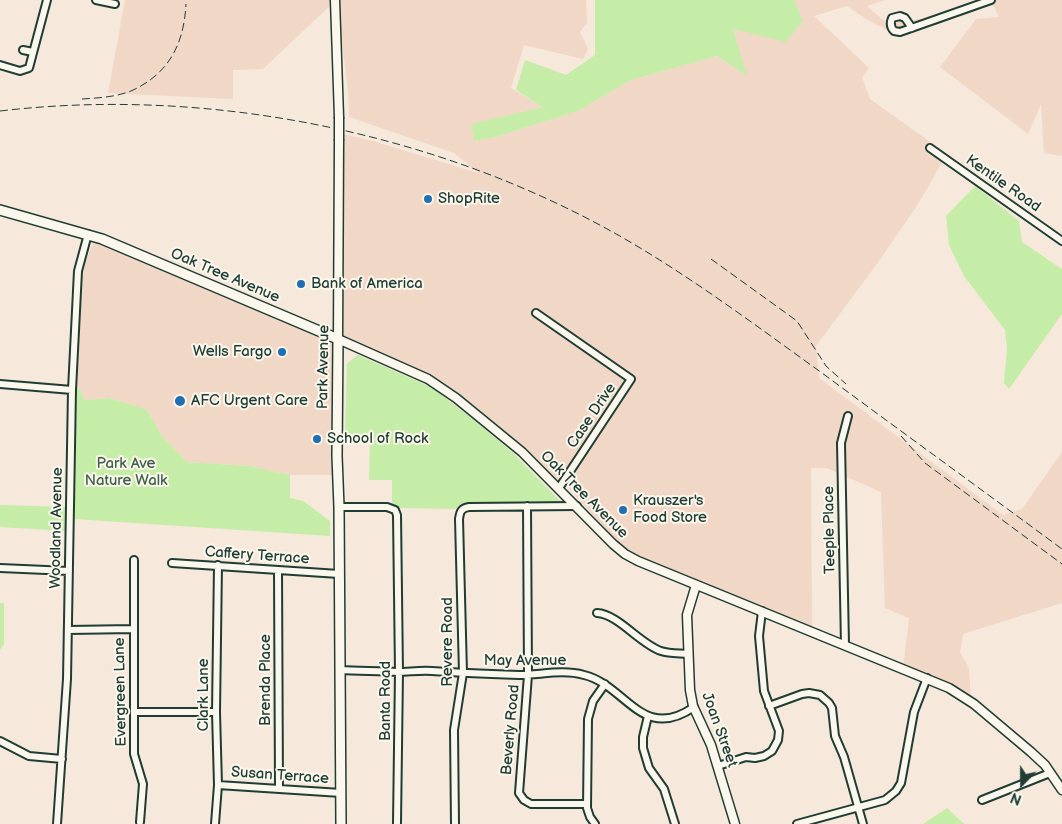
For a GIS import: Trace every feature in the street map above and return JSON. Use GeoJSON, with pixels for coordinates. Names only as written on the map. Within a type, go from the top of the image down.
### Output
{"type":"FeatureCollection","features":[{"type":"Feature","properties":{"kind":"main road","name":"Oak Tree Avenue"},"geometry":{"type":"LineString","coordinates":[[0,210],[88,234],[338,339]]}},
{"type":"Feature","properties":{"kind":"main road","name":"Park Avenue"},"geometry":{"type":"LineString","coordinates":[[338,339],[337,456],[341,824]]}},
{"type":"Feature","properties":{"kind":"street"},"geometry":{"type":"LineString","coordinates":[[0,65],[20,71],[28,70],[47,0]]}},
{"type":"Feature","properties":{"kind":"street"},"geometry":{"type":"LineString","coordinates":[[96,0],[115,4]]}},
{"type":"Feature","properties":{"kind":"street","name":"Park Avenue"},"geometry":{"type":"LineString","coordinates":[[335,0],[339,117],[338,339]]}},
{"type":"Feature","properties":{"kind":"street"},"geometry":{"type":"LineString","coordinates":[[912,28],[991,0]]}},
{"type":"Feature","properties":{"kind":"street"},"geometry":{"type":"LineString","coordinates":[[23,50],[34,52]]}},
{"type":"Feature","properties":{"kind":"street","name":"Kentile Road"},"geometry":{"type":"LineString","coordinates":[[930,148],[1062,241]]}},
{"type":"Feature","properties":{"kind":"street","name":"Woodland Avenue"},"geometry":{"type":"LineString","coordinates":[[58,824],[68,630],[72,390],[78,271],[88,234]]}},
{"type":"Feature","properties":{"kind":"street","name":"Case Drive"},"geometry":{"type":"LineString","coordinates":[[536,314],[631,379],[559,488]]}},
{"type":"Feature","properties":{"kind":"street","name":"Oak Tree Avenue"},"geometry":{"type":"LineString","coordinates":[[338,339],[418,374],[441,388],[511,442],[625,554],[696,585],[949,688],[969,701],[1031,752],[1062,790]]}},
{"type":"Feature","properties":{"kind":"street"},"geometry":{"type":"LineString","coordinates":[[0,384],[72,390]]}},
{"type":"Feature","properties":{"kind":"street","name":"Teeple Place"},"geometry":{"type":"LineString","coordinates":[[845,645],[842,443],[848,416]]}},
{"type":"Feature","properties":{"kind":"street"},"geometry":{"type":"LineString","coordinates":[[527,506],[577,506]]}},
{"type":"Feature","properties":{"kind":"street","name":"Revere Road"},"geometry":{"type":"LineString","coordinates":[[455,824],[454,730],[463,674],[459,519],[462,509],[469,507],[527,506]]}},
{"type":"Feature","properties":{"kind":"street","name":"Beverly Road"},"geometry":{"type":"LineString","coordinates":[[527,506],[528,675],[519,793],[524,800],[531,804],[587,804]]}},
{"type":"Feature","properties":{"kind":"street","name":"Banta Road"},"geometry":{"type":"LineString","coordinates":[[339,507],[388,507],[395,510],[397,515],[399,672],[397,822]]}},
{"type":"Feature","properties":{"kind":"street","name":"Evergreen Lane"},"geometry":{"type":"LineString","coordinates":[[134,560],[134,754],[143,784],[140,822]]}},
{"type":"Feature","properties":{"kind":"street","name":"Caffery Terrace"},"geometry":{"type":"LineString","coordinates":[[172,562],[339,574]]}},
{"type":"Feature","properties":{"kind":"street","name":"Clark Lane"},"geometry":{"type":"LineString","coordinates":[[215,824],[218,785],[216,712],[218,565]]}},
{"type":"Feature","properties":{"kind":"street"},"geometry":{"type":"LineString","coordinates":[[0,568],[69,571]]}},
{"type":"Feature","properties":{"kind":"street","name":"Brenda Place"},"geometry":{"type":"LineString","coordinates":[[278,570],[279,789]]}},
{"type":"Feature","properties":{"kind":"street","name":"Joan Street"},"geometry":{"type":"LineString","coordinates":[[696,585],[687,615],[690,690],[694,707],[711,745],[735,824]]}},
{"type":"Feature","properties":{"kind":"street"},"geometry":{"type":"LineString","coordinates":[[718,766],[746,757],[756,758],[764,756],[772,751],[778,740],[779,731],[764,691],[759,629],[762,611]]}},
{"type":"Feature","properties":{"kind":"street"},"geometry":{"type":"LineString","coordinates":[[597,613],[608,616],[662,652],[689,654]]}},
{"type":"Feature","properties":{"kind":"street"},"geometry":{"type":"LineString","coordinates":[[68,630],[133,629]]}},
{"type":"Feature","properties":{"kind":"street","name":"May Avenue"},"geometry":{"type":"LineString","coordinates":[[340,670],[432,671],[463,674],[577,674],[591,677],[605,684],[634,710],[648,716],[669,718],[680,715],[694,707]]}},
{"type":"Feature","properties":{"kind":"street"},"geometry":{"type":"LineString","coordinates":[[797,824],[885,800],[896,790],[900,783],[914,712],[927,678]]}},
{"type":"Feature","properties":{"kind":"street"},"geometry":{"type":"LineString","coordinates":[[595,824],[590,816],[587,804],[588,719],[593,701],[605,684]]}},
{"type":"Feature","properties":{"kind":"street"},"geometry":{"type":"LineString","coordinates":[[769,706],[809,693],[820,695],[829,703],[832,708],[835,736],[844,757],[863,824]]}},
{"type":"Feature","properties":{"kind":"street"},"geometry":{"type":"LineString","coordinates":[[134,712],[216,712]]}},
{"type":"Feature","properties":{"kind":"street"},"geometry":{"type":"LineString","coordinates":[[648,716],[642,741],[645,755],[649,768],[664,789],[675,824]]}},
{"type":"Feature","properties":{"kind":"street"},"geometry":{"type":"LineString","coordinates":[[0,742],[29,756],[62,759]]}},
{"type":"Feature","properties":{"kind":"street"},"geometry":{"type":"LineString","coordinates":[[982,800],[1050,774]]}},
{"type":"Feature","properties":{"kind":"street","name":"Susan Terrace"},"geometry":{"type":"LineString","coordinates":[[218,785],[341,793]]}},
{"type":"Feature","properties":{"kind":"shaded area"},"geometry":{"type":"Polygon","coordinates":[[[125,0],[335,1],[263,69],[233,70],[233,99],[108,93],[125,0]]]}},
{"type":"Feature","properties":{"kind":"shaded area"},"geometry":{"type":"Polygon","coordinates":[[[340,0],[586,0],[587,23],[580,32],[588,49],[583,59],[524,45],[511,88],[542,107],[473,124],[474,141],[496,137],[578,111],[631,80],[717,56],[746,75],[733,29],[803,20],[794,0],[885,0],[867,6],[884,21],[900,11],[912,20],[959,15],[898,36],[866,19],[847,6],[814,16],[869,68],[862,78],[870,99],[947,154],[918,204],[879,261],[816,346],[819,378],[1003,515],[1022,509],[1062,452],[1062,603],[963,634],[960,653],[969,668],[971,700],[903,668],[909,618],[885,608],[881,492],[827,468],[811,468],[812,630],[628,554],[567,486],[620,398],[559,488],[441,388],[339,339],[338,475],[290,475],[250,466],[187,462],[163,437],[146,409],[109,398],[85,400],[77,385],[81,281],[84,264],[96,237],[338,339],[339,133],[373,141],[478,173],[454,153],[349,117],[348,90],[341,35],[340,0]]]}},
{"type":"Feature","properties":{"kind":"shaded area"},"geometry":{"type":"Polygon","coordinates":[[[990,0],[1062,0],[1062,156],[1044,153],[1041,104],[1028,134],[940,67],[976,19],[999,17],[990,0]]]}},
{"type":"Feature","properties":{"kind":"green space"},"geometry":{"type":"Polygon","coordinates":[[[595,0],[794,0],[803,20],[786,42],[733,29],[747,76],[717,56],[631,80],[578,111],[496,137],[474,141],[472,124],[542,107],[516,90],[525,60],[566,75],[595,55],[595,0]]]}},
{"type":"Feature","properties":{"kind":"green space"},"geometry":{"type":"Polygon","coordinates":[[[975,186],[1019,221],[1022,242],[1062,269],[1062,314],[1009,389],[1004,383],[1007,348],[1005,330],[964,276],[949,245],[946,216],[975,186]]]}},
{"type":"Feature","properties":{"kind":"green space"},"geometry":{"type":"Polygon","coordinates":[[[358,355],[431,387],[512,452],[561,502],[464,504],[455,509],[399,508],[392,505],[392,480],[369,480],[370,444],[345,438],[347,363],[358,355]]]}},
{"type":"Feature","properties":{"kind":"green space","name":"Park Ave Nature Walk"},"geometry":{"type":"Polygon","coordinates":[[[77,385],[85,400],[109,398],[146,409],[163,437],[187,462],[250,466],[290,475],[290,498],[303,501],[330,521],[330,536],[74,519],[77,385]]]}},
{"type":"Feature","properties":{"kind":"green space"},"geometry":{"type":"Polygon","coordinates":[[[0,505],[66,507],[65,531],[0,527],[0,505]]]}},
{"type":"Feature","properties":{"kind":"green space"},"geometry":{"type":"Polygon","coordinates":[[[0,603],[4,603],[4,644],[0,650],[0,603]]]}},
{"type":"Feature","properties":{"kind":"green space"},"geometry":{"type":"Polygon","coordinates":[[[947,808],[964,824],[923,824],[947,808]]]}},
{"type":"Feature","properties":{"kind":"railway"},"geometry":{"type":"LineString","coordinates":[[82,99],[107,97],[131,91],[144,84],[165,67],[178,45],[185,19],[186,4]]}},
{"type":"Feature","properties":{"kind":"railway"},"geometry":{"type":"LineString","coordinates":[[0,111],[80,105],[161,106],[242,113],[323,126],[402,145],[479,171],[554,202],[625,239],[676,270],[774,338],[1062,549]]}},
{"type":"Feature","properties":{"kind":"railway"},"geometry":{"type":"LineString","coordinates":[[711,259],[797,321],[826,366],[846,384]]}},
{"type":"Feature","properties":{"kind":"railway"},"geometry":{"type":"LineString","coordinates":[[901,436],[925,463],[1062,564]]}},
{"type":"Feature","properties":{"kind":"place","name":"ShopRite"},"geometry":{"type":"Point","coordinates":[428,199]}},
{"type":"Feature","properties":{"kind":"place","name":"Bank of America"},"geometry":{"type":"Point","coordinates":[301,284]}},
{"type":"Feature","properties":{"kind":"place","name":"Wells Fargo"},"geometry":{"type":"Point","coordinates":[282,352]}},
{"type":"Feature","properties":{"kind":"place","name":"AFC Urgent Care"},"geometry":{"type":"Point","coordinates":[180,401]}},
{"type":"Feature","properties":{"kind":"place","name":"School of Rock"},"geometry":{"type":"Point","coordinates":[317,439]}},
{"type":"Feature","properties":{"kind":"place","name":"Krauszer's Food Store"},"geometry":{"type":"Point","coordinates":[623,510]}}]}
